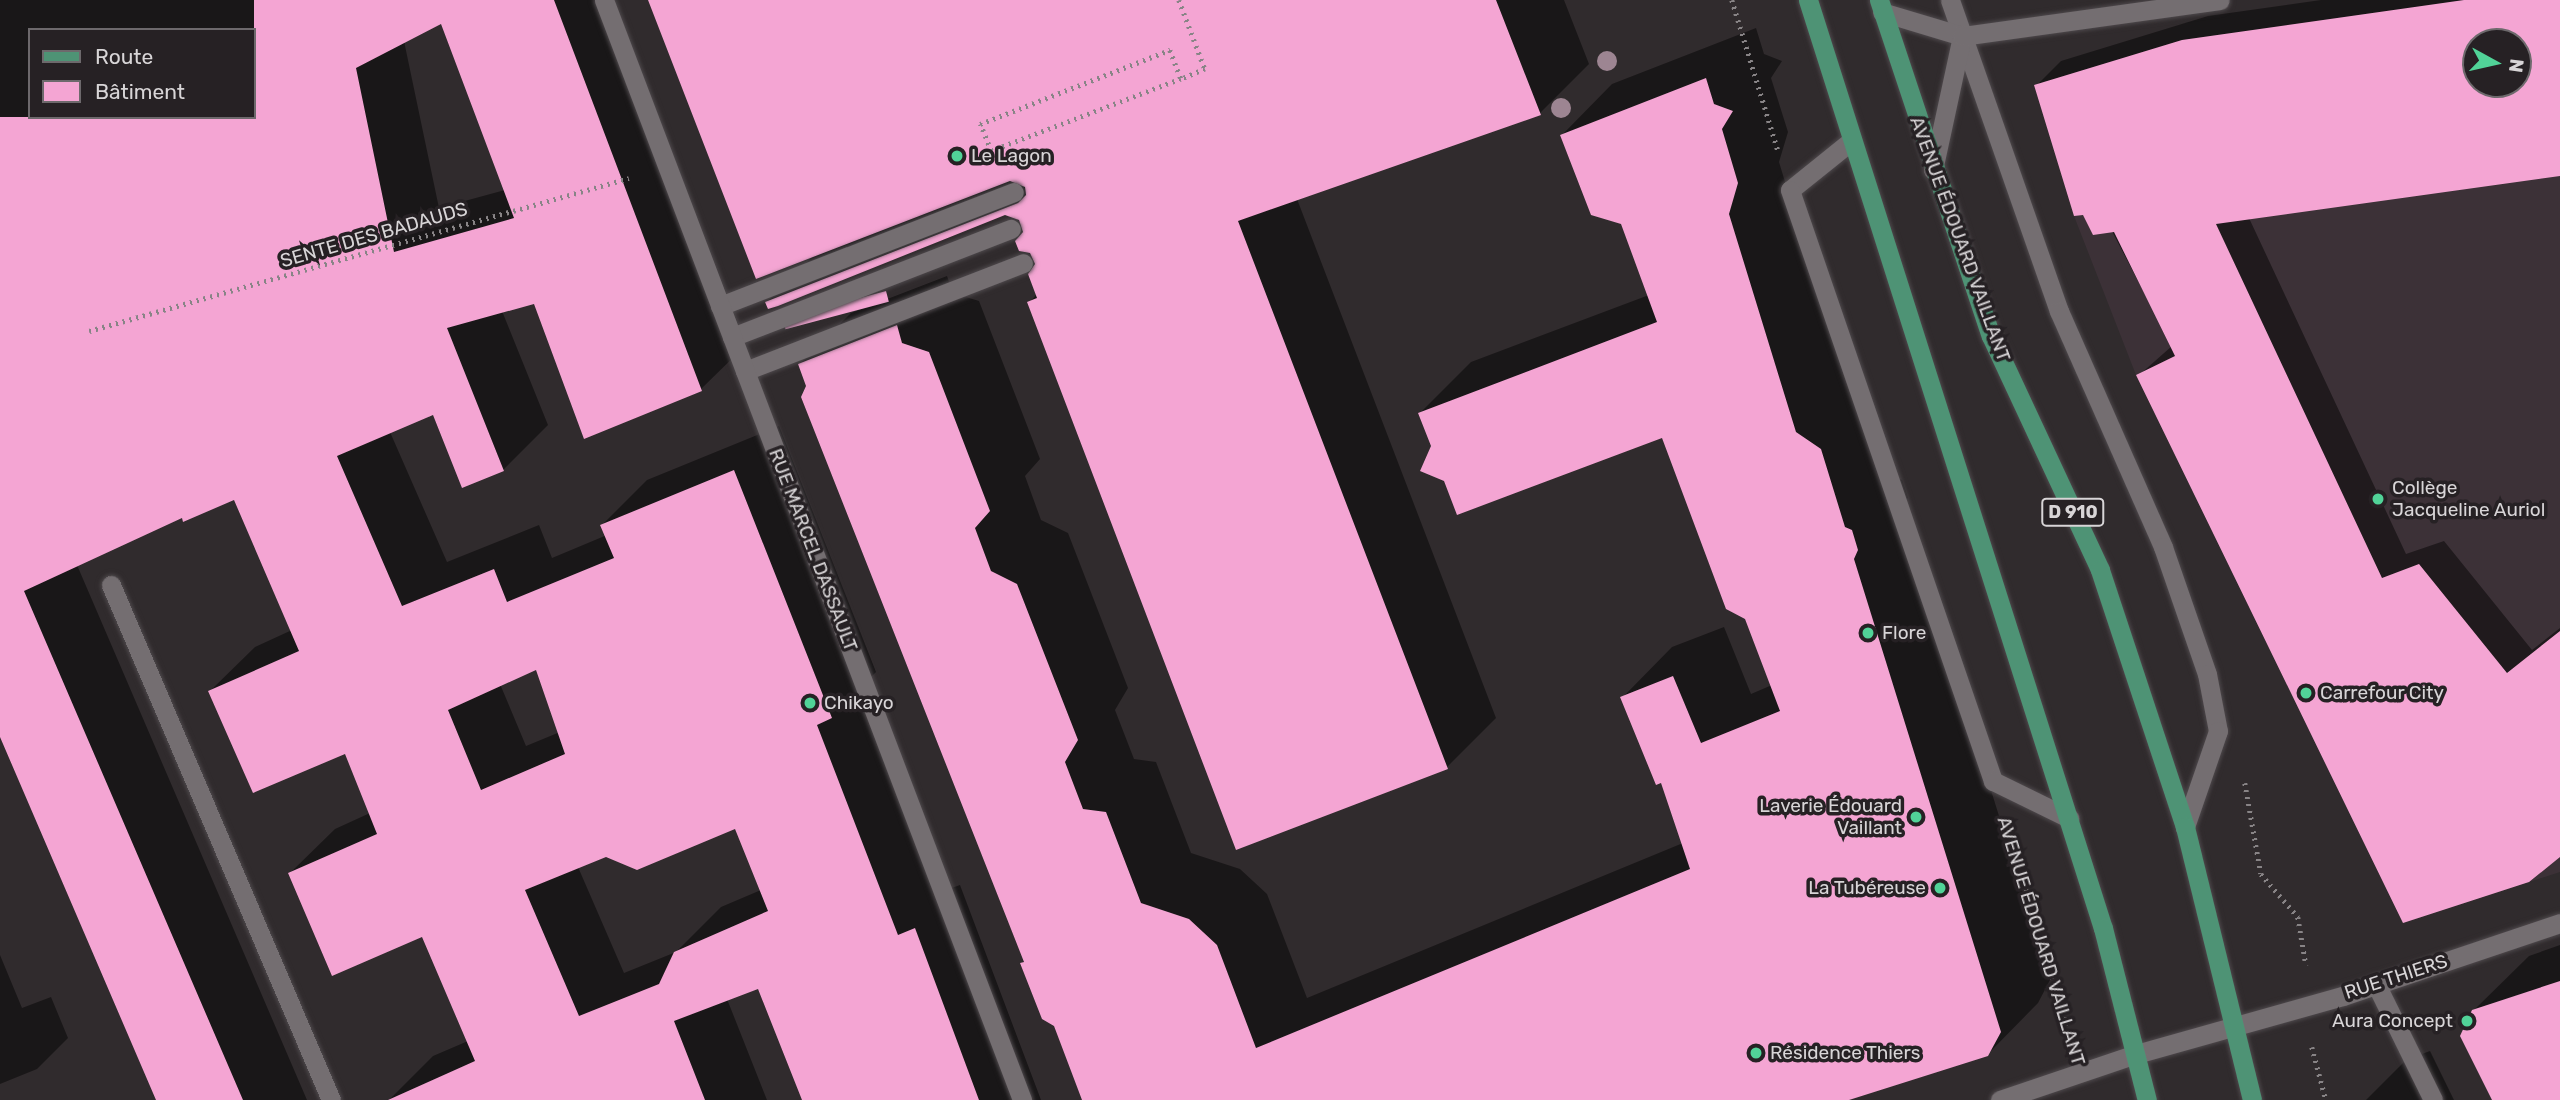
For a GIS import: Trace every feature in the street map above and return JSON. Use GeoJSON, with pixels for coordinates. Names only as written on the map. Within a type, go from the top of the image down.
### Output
{"type":"FeatureCollection","features":[{"type":"Feature","properties":{"kind":"main road"},"geometry":{"type":"LineString","coordinates":[[1808,0],[2069,818],[2147,1100]]}},
{"type":"Feature","properties":{"kind":"main road","name":"AVENUE ÉDOUARD VAILLANT"},"geometry":{"type":"LineString","coordinates":[[1880,6],[1933,171],[1992,336],[2100,570],[2185,827],[2230,1024],[2252,1100]]}},
{"type":"Feature","properties":{"kind":"street","name":"RUE MARCEL DASSAULT"},"geometry":{"type":"LineString","coordinates":[[604,0],[1022,1100]]}},
{"type":"Feature","properties":{"kind":"street"},"geometry":{"type":"LineString","coordinates":[[1950,0],[2059,311],[2163,547],[2207,674],[2218,731],[2185,827]]}},
{"type":"Feature","properties":{"kind":"street"},"geometry":{"type":"LineString","coordinates":[[1880,6],[1962,36],[2220,0]]}},
{"type":"Feature","properties":{"kind":"street"},"geometry":{"type":"LineString","coordinates":[[1933,171],[1962,36]]}},
{"type":"Feature","properties":{"kind":"street"},"geometry":{"type":"LineString","coordinates":[[1852,141],[1790,190],[1993,781]]}},
{"type":"Feature","properties":{"kind":"street"},"geometry":{"type":"LineString","coordinates":[[720,306],[1014,192]]}},
{"type":"Feature","properties":{"kind":"street"},"geometry":{"type":"LineString","coordinates":[[732,337],[1011,229]]}},
{"type":"Feature","properties":{"kind":"street"},"geometry":{"type":"LineString","coordinates":[[744,371],[1023,263]]}},
{"type":"Feature","properties":{"kind":"street"},"geometry":{"type":"LineString","coordinates":[[111,585],[331,1100]]}},
{"type":"Feature","properties":{"kind":"street","name":"AVENUE ÉDOUARD VAILLANT"},"geometry":{"type":"LineString","coordinates":[[1993,781],[2069,818]]}},
{"type":"Feature","properties":{"kind":"street","name":"RUE THIERS"},"geometry":{"type":"LineString","coordinates":[[2230,1024],[2376,984],[2560,923]]}},
{"type":"Feature","properties":{"kind":"street"},"geometry":{"type":"LineString","coordinates":[[2376,984],[2433,1100]]}},
{"type":"Feature","properties":{"kind":"street"},"geometry":{"type":"LineString","coordinates":[[2000,1100],[2230,1024]]}},
{"type":"Feature","properties":{"kind":"path"},"geometry":{"type":"LineString","coordinates":[[1179,0],[1205,69],[1181,79],[991,151],[980,124],[1170,50],[1181,79]]}},
{"type":"Feature","properties":{"kind":"path"},"geometry":{"type":"LineString","coordinates":[[1732,0],[1790,190]]}},
{"type":"Feature","properties":{"kind":"path","name":"SENTE DES BADAUDS"},"geometry":{"type":"LineString","coordinates":[[89,331],[667,167]]}},
{"type":"Feature","properties":{"kind":"path"},"geometry":{"type":"LineString","coordinates":[[2218,731],[2240,760],[2261,874],[2298,917],[2312,1053],[2326,1100]]}},
{"type":"Feature","properties":{"kind":"path","name":"AVENUE ÉDOUARD VAILLANT"},"geometry":{"type":"LineString","coordinates":[[1993,781],[2081,1073]]}},
{"type":"Feature","properties":{"kind":"shaded area","name":"Collège Jacqueline Auriol"},"geometry":{"type":"Polygon","coordinates":[[[2464,0],[2560,0],[2560,872],[2403,923],[2136,375],[2074,216],[2034,85],[2182,40],[2464,0]]]}},
{"type":"Feature","properties":{"kind":"building"},"geometry":{"type":"Polygon","coordinates":[[[254,0],[554,0],[702,391],[584,439],[534,304],[447,328],[504,471],[462,488],[433,415],[337,456],[402,606],[494,569],[507,602],[614,558],[600,525],[734,470],[832,718],[817,725],[898,935],[915,928],[979,1100],[802,1100],[758,989],[674,1021],[705,1100],[388,1100],[475,1061],[422,937],[332,976],[288,873],[377,834],[345,754],[253,793],[208,691],[299,651],[234,500],[183,522],[182,518],[24,591],[243,1100],[156,1100],[0,737],[0,117],[256,119],[254,0]],[[441,24],[356,68],[394,252],[514,218],[441,24]],[[536,670],[448,710],[481,790],[565,754],[536,670]],[[735,829],[637,870],[606,857],[525,890],[579,1016],[659,984],[674,952],[768,911],[735,829]]]}},
{"type":"Feature","properties":{"kind":"building"},"geometry":{"type":"Polygon","coordinates":[[[648,0],[1496,0],[1541,115],[1238,221],[1448,769],[1236,850],[1027,302],[1037,298],[1028,274],[1035,264],[1030,253],[1019,251],[1015,241],[1023,232],[1019,220],[1005,215],[778,306],[768,309],[765,302],[1018,203],[1026,195],[1025,187],[1010,181],[756,279],[648,0]]]}},
{"type":"Feature","properties":{"kind":"building","name":"Collège Jacqueline Auriol"},"geometry":{"type":"Polygon","coordinates":[[[2464,0],[2560,0],[2560,176],[2216,224],[2382,578],[2419,564],[2507,673],[2560,631],[2560,857],[2529,882],[2403,923],[2136,375],[2175,356],[2114,232],[2093,235],[2083,215],[2074,216],[2034,85],[2182,40],[2464,0]]]}},
{"type":"Feature","properties":{"kind":"building"},"geometry":{"type":"Polygon","coordinates":[[[1706,78],[1714,104],[1733,111],[1722,129],[1738,183],[1729,214],[1796,432],[1821,449],[1845,527],[1852,530],[1858,550],[1854,559],[2001,1032],[1988,1056],[1849,1100],[1082,1100],[1054,1026],[1042,1019],[1020,963],[1024,962],[801,397],[806,386],[798,364],[897,325],[902,343],[929,352],[990,511],[975,528],[991,571],[1017,584],[1078,740],[1065,762],[1083,809],[1106,812],[1141,903],[1189,919],[1217,945],[1256,1048],[1690,869],[1661,783],[1656,785],[1620,697],[1673,676],[1701,743],[1780,711],[1745,619],[1726,609],[1662,438],[1457,515],[1444,481],[1420,471],[1431,446],[1418,413],[1657,322],[1621,224],[1591,215],[1560,135],[1706,78]]]}},
{"type":"Feature","properties":{"kind":"building"},"geometry":{"type":"Polygon","coordinates":[[[886,291],[889,302],[785,329],[783,319],[886,291]]]}},
{"type":"Feature","properties":{"kind":"building"},"geometry":{"type":"Polygon","coordinates":[[[2560,981],[2560,1100],[2492,1100],[2460,1036],[2472,1010],[2560,981]]]}},
{"type":"Feature","properties":{"kind":"place","name":"Le Lagon"},"geometry":{"type":"Point","coordinates":[957,156]}},
{"type":"Feature","properties":{"kind":"place","name":"Collège Jacqueline Auriol"},"geometry":{"type":"Point","coordinates":[2378,499]}},
{"type":"Feature","properties":{"kind":"place","name":"Flore"},"geometry":{"type":"Point","coordinates":[1868,633]}},
{"type":"Feature","properties":{"kind":"place","name":"Carrefour City"},"geometry":{"type":"Point","coordinates":[2306,693]}},
{"type":"Feature","properties":{"kind":"place","name":"Chikayo"},"geometry":{"type":"Point","coordinates":[810,703]}},
{"type":"Feature","properties":{"kind":"place","name":"Laverie Édouard Vaillant"},"geometry":{"type":"Point","coordinates":[1916,817]}},
{"type":"Feature","properties":{"kind":"place","name":"La Tubéreuse"},"geometry":{"type":"Point","coordinates":[1940,888]}},
{"type":"Feature","properties":{"kind":"place","name":"Aura Concept"},"geometry":{"type":"Point","coordinates":[2467,1021]}},
{"type":"Feature","properties":{"kind":"place","name":"Résidence Thiers"},"geometry":{"type":"Point","coordinates":[1756,1053]}}]}
